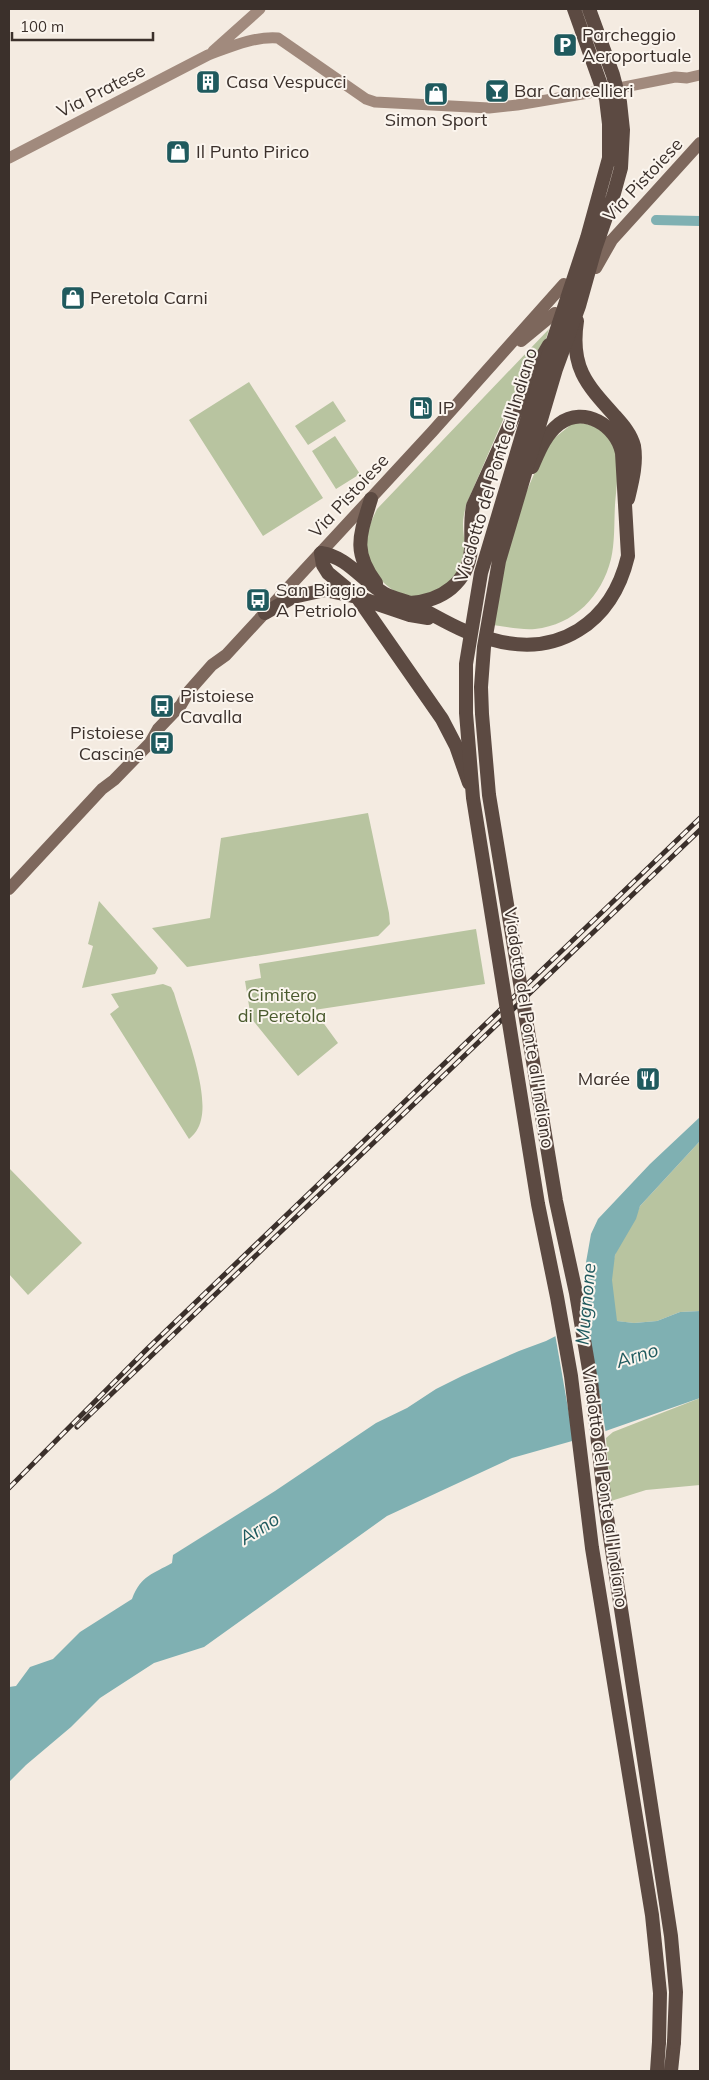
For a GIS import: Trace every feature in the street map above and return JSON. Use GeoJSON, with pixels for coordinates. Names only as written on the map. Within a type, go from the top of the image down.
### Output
{"type":"FeatureCollection","features":[{"type":"Feature","properties":{"kind":"highway","name":"Viadotto del Ponte all'Indiano"},"geometry":{"type":"LineString","coordinates":[[574,9],[604,93],[608,115],[609,148],[607,168],[503,498],[477,590],[469,644],[466,688],[467,745],[473,798],[538,1204],[571,1376],[592,1548],[652,1915],[660,1992],[657,2071]]}},
{"type":"Feature","properties":{"kind":"highway","name":"Viadotto del Ponte all'Indiano"},"geometry":{"type":"LineString","coordinates":[[589,9],[613,75],[620,102],[623,130],[622,154],[613,197],[595,249],[579,306],[556,369],[495,576],[484,647],[481,687],[489,795],[556,1201],[576,1293],[591,1381],[605,1504],[671,1936],[676,1992],[672,2071]]}},
{"type":"Feature","properties":{"kind":"highway"},"geometry":{"type":"LineString","coordinates":[[490,639],[519,645],[545,643],[570,635],[594,620],[602,611],[617,590],[625,570],[628,556],[625,512],[628,474],[634,447],[629,434],[588,385],[578,365],[575,342],[579,306]]}},
{"type":"Feature","properties":{"kind":"highway"},"geometry":{"type":"LineString","coordinates":[[409,603],[425,602],[442,596],[456,584],[464,573],[470,557],[471,520],[474,506],[535,369],[554,336]]}},
{"type":"Feature","properties":{"kind":"highway"},"geometry":{"type":"LineString","coordinates":[[516,503],[544,442],[558,426],[568,419],[592,418],[612,431],[620,445],[628,474]]}},
{"type":"Feature","properties":{"kind":"highway"},"geometry":{"type":"LineString","coordinates":[[371,500],[363,527],[360,552],[367,570],[384,594]]}},
{"type":"Feature","properties":{"kind":"highway"},"geometry":{"type":"LineString","coordinates":[[465,631],[409,603],[384,594],[341,560],[321,553],[323,565],[328,573],[357,597],[446,725],[461,760],[473,798]]}},
{"type":"Feature","properties":{"kind":"highway"},"geometry":{"type":"LineString","coordinates":[[266,613],[293,597],[325,590],[357,597],[410,615],[442,621]]}},
{"type":"Feature","properties":{"kind":"main road","name":"Via Pistoiese"},"geometry":{"type":"LineString","coordinates":[[596,268],[604,258],[606,244],[700,143]]}},
{"type":"Feature","properties":{"kind":"main road","name":"Via Pistoiese"},"geometry":{"type":"LineString","coordinates":[[9,888],[102,790],[150,743],[158,730],[181,705],[194,695],[218,670],[226,655],[371,500],[564,284]]}},
{"type":"Feature","properties":{"kind":"main road","name":"Via Pistoiese"},"geometry":{"type":"LineString","coordinates":[[497,360],[555,313]]}},
{"type":"Feature","properties":{"kind":"street","name":"Via Pratese"},"geometry":{"type":"LineString","coordinates":[[208,55],[260,9]]}},
{"type":"Feature","properties":{"kind":"street","name":"Via Pratese"},"geometry":{"type":"LineString","coordinates":[[9,158],[208,55],[259,39],[278,38],[366,99],[375,102],[489,108],[594,92]]}},
{"type":"Feature","properties":{"kind":"street"},"geometry":{"type":"LineString","coordinates":[[619,88],[675,77],[687,78],[700,75]]}},
{"type":"Feature","properties":{"kind":"green space"},"geometry":{"type":"Polygon","coordinates":[[[549,329],[545,342],[516,390],[466,505],[463,524],[465,552],[463,562],[457,574],[441,590],[428,597],[411,597],[392,589],[376,574],[371,565],[366,545],[371,522],[377,509],[549,329]]]}},
{"type":"Feature","properties":{"kind":"green space"},"geometry":{"type":"Polygon","coordinates":[[[249,382],[323,498],[263,536],[189,420],[249,382]]]}},
{"type":"Feature","properties":{"kind":"green space"},"geometry":{"type":"Polygon","coordinates":[[[333,401],[346,421],[308,445],[295,426],[333,401]]]}},
{"type":"Feature","properties":{"kind":"green space"},"geometry":{"type":"Polygon","coordinates":[[[573,423],[591,425],[601,431],[613,445],[617,457],[614,539],[607,572],[601,585],[584,606],[562,622],[535,629],[519,629],[493,625],[497,590],[519,509],[547,444],[573,423]]]}},
{"type":"Feature","properties":{"kind":"green space"},"geometry":{"type":"Polygon","coordinates":[[[335,436],[360,474],[336,489],[312,451],[335,436]]]}},
{"type":"Feature","properties":{"kind":"green space"},"geometry":{"type":"Polygon","coordinates":[[[368,813],[390,924],[378,936],[187,967],[152,928],[210,918],[221,838],[368,813]]]}},
{"type":"Feature","properties":{"kind":"green space"},"geometry":{"type":"Polygon","coordinates":[[[99,901],[156,965],[158,968],[155,974],[82,988],[93,946],[88,944],[99,901]]]}},
{"type":"Feature","properties":{"kind":"green space","name":"Cimitero di Peretola"},"geometry":{"type":"Polygon","coordinates":[[[476,929],[485,984],[314,1010],[338,1043],[298,1076],[251,1018],[245,981],[261,978],[259,964],[476,929]]]}},
{"type":"Feature","properties":{"kind":"green space"},"geometry":{"type":"Polygon","coordinates":[[[163,984],[171,987],[174,993],[194,1057],[201,1092],[203,1107],[201,1120],[197,1131],[189,1139],[110,1014],[119,1007],[111,994],[163,984]]]}},
{"type":"Feature","properties":{"kind":"green space"},"geometry":{"type":"Polygon","coordinates":[[[700,1141],[700,1311],[680,1312],[657,1321],[634,1323],[616,1321],[611,1279],[613,1263],[618,1248],[640,1206],[700,1141]]]}},
{"type":"Feature","properties":{"kind":"green space"},"geometry":{"type":"Polygon","coordinates":[[[9,1168],[82,1243],[28,1295],[9,1274],[9,1168]]]}},
{"type":"Feature","properties":{"kind":"green space"},"geometry":{"type":"Polygon","coordinates":[[[700,1398],[700,1485],[646,1490],[611,1501],[606,1438],[613,1432],[700,1398]]]}},
{"type":"Feature","properties":{"kind":"water","name":"Arno"},"geometry":{"type":"Polygon","coordinates":[[[700,1117],[700,1141],[640,1206],[636,1219],[615,1255],[612,1280],[617,1321],[634,1323],[657,1321],[680,1312],[700,1311],[700,1398],[597,1434],[512,1458],[387,1516],[204,1647],[154,1663],[100,1698],[71,1727],[9,1782],[9,1687],[16,1686],[30,1667],[53,1659],[80,1632],[132,1599],[139,1585],[148,1576],[172,1563],[173,1555],[275,1491],[376,1423],[407,1408],[436,1389],[462,1376],[546,1341],[579,1324],[588,1313],[585,1268],[591,1234],[598,1219],[650,1164],[700,1117]]]}},
{"type":"Feature","properties":{"kind":"pier"},"geometry":{"type":"Polygon","coordinates":[[[584,1300],[606,1434],[585,1440],[572,1431],[555,1334],[577,1322],[585,1312],[584,1300]]]}},
{"type":"Feature","properties":{"kind":"waterway"},"geometry":{"type":"LineString","coordinates":[[656,220],[700,221]]}},
{"type":"Feature","properties":{"kind":"railway"},"geometry":{"type":"LineString","coordinates":[[9,1488],[148,1348],[700,818]]}},
{"type":"Feature","properties":{"kind":"railway"},"geometry":{"type":"LineString","coordinates":[[77,1427],[700,830]]}},
{"type":"Feature","properties":{"kind":"place","name":"Parcheggio Aeroportuale"},"geometry":{"type":"Point","coordinates":[565,45]}},
{"type":"Feature","properties":{"kind":"place","name":"Casa Vespucci"},"geometry":{"type":"Point","coordinates":[208,82]}},
{"type":"Feature","properties":{"kind":"place","name":"Bar Cancellieri"},"geometry":{"type":"Point","coordinates":[497,91]}},
{"type":"Feature","properties":{"kind":"place","name":"Simon Sport"},"geometry":{"type":"Point","coordinates":[436,94]}},
{"type":"Feature","properties":{"kind":"place","name":"Il Punto Pirico"},"geometry":{"type":"Point","coordinates":[178,152]}},
{"type":"Feature","properties":{"kind":"place","name":"Peretola Carni"},"geometry":{"type":"Point","coordinates":[73,298]}},
{"type":"Feature","properties":{"kind":"place","name":"IP"},"geometry":{"type":"Point","coordinates":[421,408]}},
{"type":"Feature","properties":{"kind":"place","name":"San Biagio A Petriolo"},"geometry":{"type":"Point","coordinates":[258,600]}},
{"type":"Feature","properties":{"kind":"place","name":"Pistoiese Cavalla"},"geometry":{"type":"Point","coordinates":[162,706]}},
{"type":"Feature","properties":{"kind":"place","name":"Pistoiese Cascine"},"geometry":{"type":"Point","coordinates":[162,743]}},
{"type":"Feature","properties":{"kind":"place","name":"Marée"},"geometry":{"type":"Point","coordinates":[648,1079]}},
{"type":"Feature","properties":{"kind":"water label","name":"Mugnone"},"geometry":{"type":"Point","coordinates":[585,1304]}}]}
